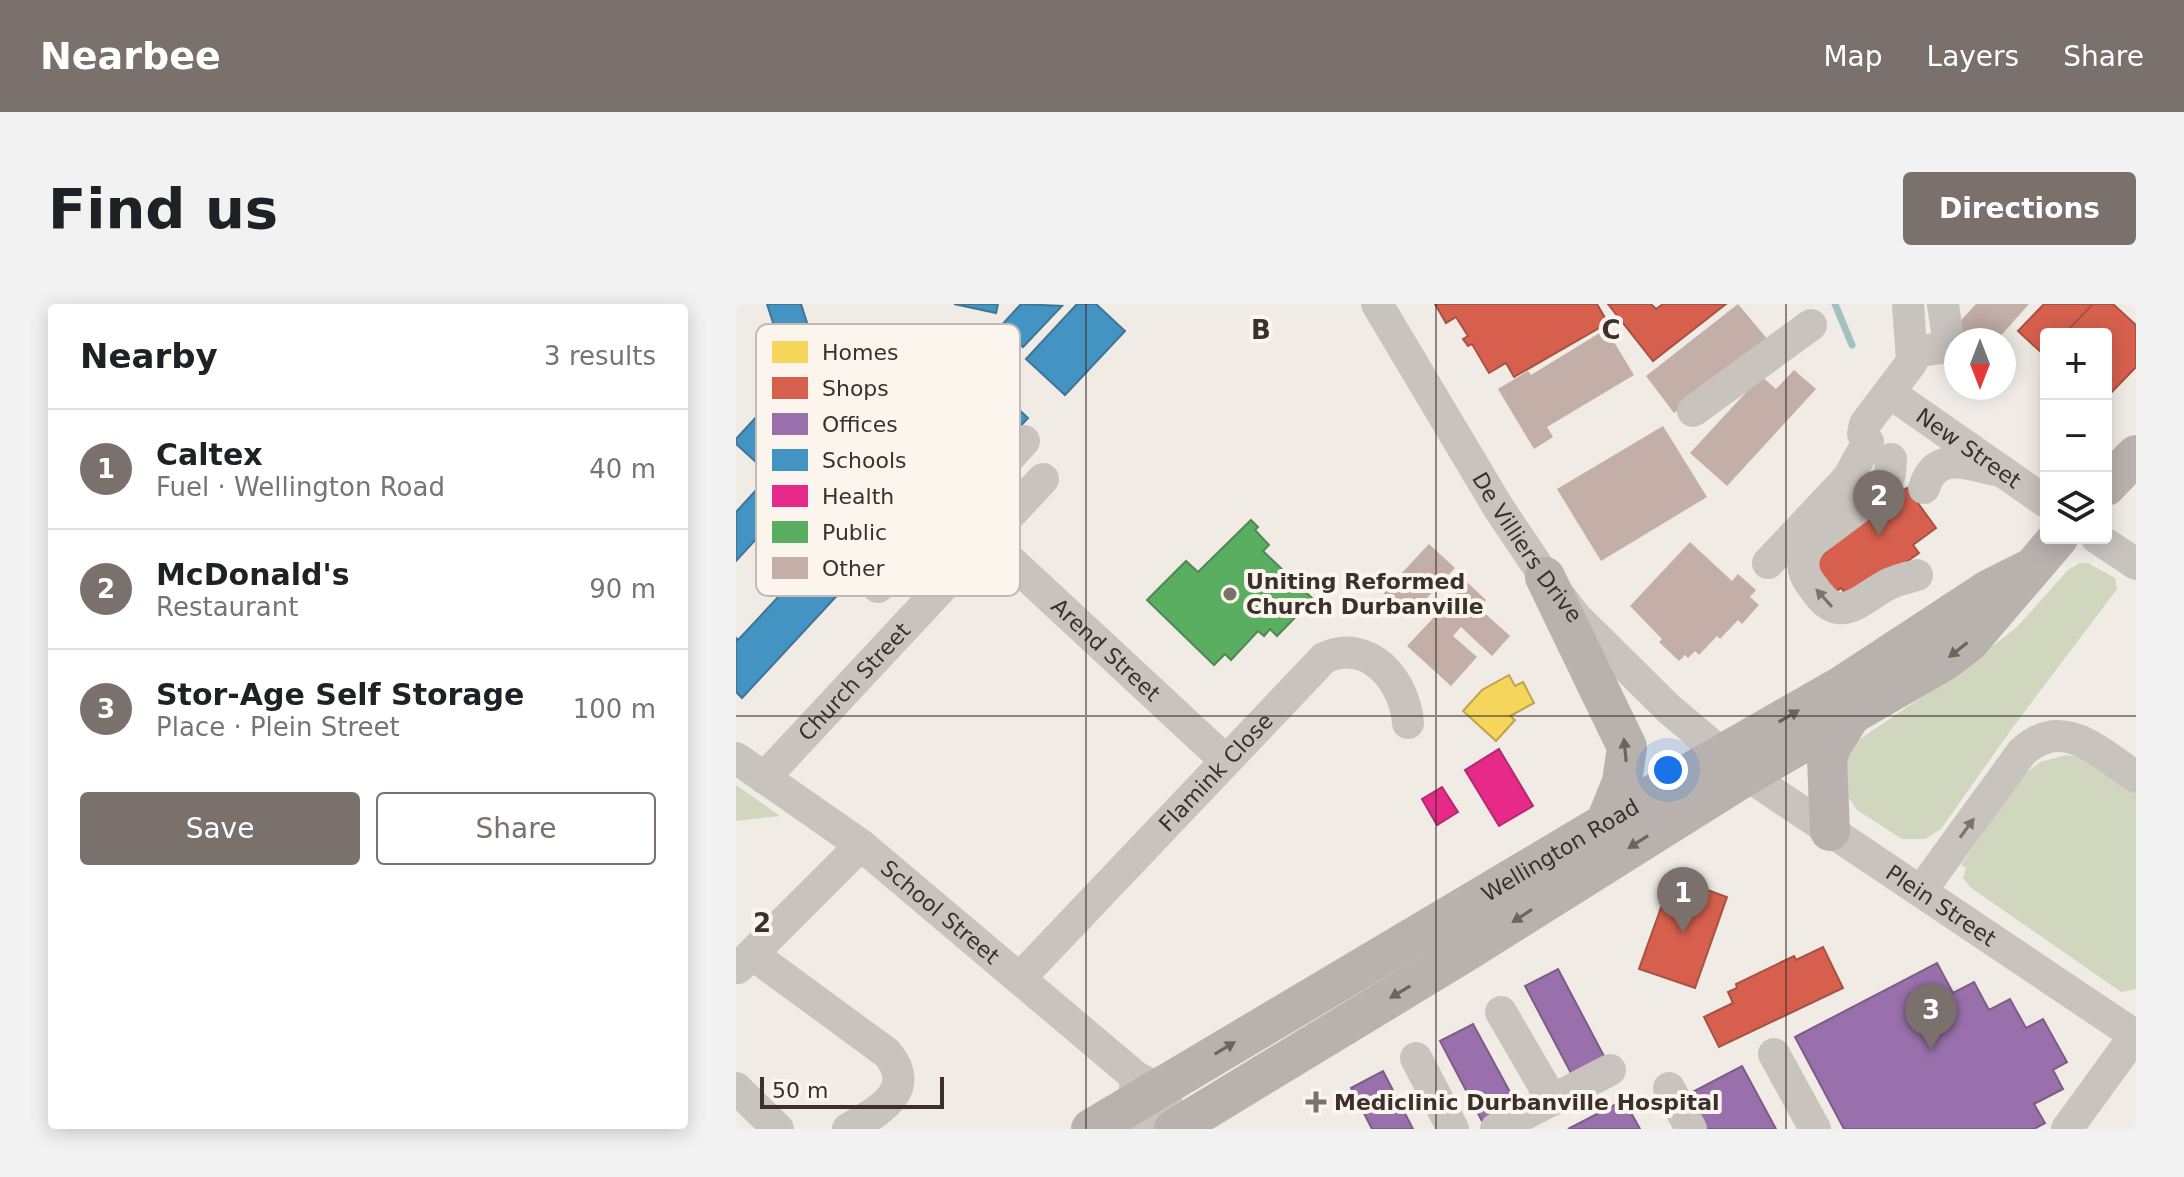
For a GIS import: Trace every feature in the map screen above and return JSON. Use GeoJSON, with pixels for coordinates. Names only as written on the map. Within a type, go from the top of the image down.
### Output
{"type":"FeatureCollection","features":[{"type":"Feature","properties":{"kind":"main road"},"geometry":{"type":"LineString","coordinates":[[2112,480],[2136,455]]}},
{"type":"Feature","properties":{"kind":"main road","name":"Wellington Road"},"geometry":{"type":"LineString","coordinates":[[1159,1111],[1605,824],[1851,715],[1944,661],[1969,642],[2052,544]]}},
{"type":"Feature","properties":{"kind":"main road","name":"Wellington Road"},"geometry":{"type":"LineString","coordinates":[[1091,1129],[1159,1111],[1467,951],[1882,661],[1988,590],[2028,570]]}},
{"type":"Feature","properties":{"kind":"main road"},"geometry":{"type":"LineString","coordinates":[[1545,577],[1627,747],[1622,782],[1605,824]]}},
{"type":"Feature","properties":{"kind":"main road"},"geometry":{"type":"LineString","coordinates":[[1830,831],[1827,760],[1832,745],[1851,715]]}},
{"type":"Feature","properties":{"kind":"street","name":"De Villiers Drive"},"geometry":{"type":"LineString","coordinates":[[1377,304],[1498,507],[1575,616],[1669,709],[1734,765]]}},
{"type":"Feature","properties":{"kind":"street"},"geometry":{"type":"LineString","coordinates":[[1908,304],[1912,362],[1865,424],[1890,474],[1882,490],[1806,548],[1803,566],[1806,578],[1828,606],[1834,609],[1849,608],[1892,583],[1917,575]]}},
{"type":"Feature","properties":{"kind":"street"},"geometry":{"type":"LineString","coordinates":[[1913,352],[1949,347],[1943,304]]}},
{"type":"Feature","properties":{"kind":"street"},"geometry":{"type":"LineString","coordinates":[[1693,411],[1811,325]]}},
{"type":"Feature","properties":{"kind":"street","name":"New Street"},"geometry":{"type":"LineString","coordinates":[[1890,393],[2040,498]]}},
{"type":"Feature","properties":{"kind":"street"},"geometry":{"type":"LineString","coordinates":[[1020,445],[1024,441]]}},
{"type":"Feature","properties":{"kind":"street"},"geometry":{"type":"LineString","coordinates":[[1768,563],[1848,478],[1874,445]]}},
{"type":"Feature","properties":{"kind":"street"},"geometry":{"type":"LineString","coordinates":[[1924,488],[1931,472],[1942,463],[1959,462],[2003,471]]}},
{"type":"Feature","properties":{"kind":"street","name":"Church Street"},"geometry":{"type":"LineString","coordinates":[[1020,504],[1043,479]]}},
{"type":"Feature","properties":{"kind":"street"},"geometry":{"type":"LineString","coordinates":[[2106,544],[2136,564]]}},
{"type":"Feature","properties":{"kind":"street","name":"Arend Street"},"geometry":{"type":"LineString","coordinates":[[1020,570],[1225,760]]}},
{"type":"Feature","properties":{"kind":"street","name":"Church Street"},"geometry":{"type":"LineString","coordinates":[[764,778],[934,596]]}},
{"type":"Feature","properties":{"kind":"street","name":"Flamink Close"},"geometry":{"type":"LineString","coordinates":[[1020,978],[1317,663],[1343,651],[1363,653],[1372,658],[1386,671],[1402,694],[1408,723]]}},
{"type":"Feature","properties":{"kind":"street"},"geometry":{"type":"LineString","coordinates":[[1921,891],[2022,752],[2033,742],[2045,737],[2072,736],[2136,777]]}},
{"type":"Feature","properties":{"kind":"street","name":"School Street"},"geometry":{"type":"LineString","coordinates":[[736,758],[861,845],[1020,978],[1159,1111]]}},
{"type":"Feature","properties":{"kind":"street","name":"Plein Street"},"geometry":{"type":"LineString","coordinates":[[1734,765],[2136,1035]]}},
{"type":"Feature","properties":{"kind":"street"},"geometry":{"type":"LineString","coordinates":[[848,1129],[881,1110],[894,1096],[899,1079],[893,1060],[887,1053],[744,962],[861,845]]}},
{"type":"Feature","properties":{"kind":"street"},"geometry":{"type":"LineString","coordinates":[[1501,1012],[1552,1100]]}},
{"type":"Feature","properties":{"kind":"street"},"geometry":{"type":"LineString","coordinates":[[2067,1129],[2136,1035]]}},
{"type":"Feature","properties":{"kind":"street"},"geometry":{"type":"LineString","coordinates":[[1774,1054],[1815,1129]]}},
{"type":"Feature","properties":{"kind":"street"},"geometry":{"type":"LineString","coordinates":[[1416,1058],[1453,1129]]}},
{"type":"Feature","properties":{"kind":"street"},"geometry":{"type":"LineString","coordinates":[[1508,1126],[1610,1070]]}},
{"type":"Feature","properties":{"kind":"street"},"geometry":{"type":"LineString","coordinates":[[736,1088],[778,1129]]}},
{"type":"Feature","properties":{"kind":"street"},"geometry":{"type":"LineString","coordinates":[[1669,1088],[1691,1129]]}},
{"type":"Feature","properties":{"kind":"green space"},"geometry":{"type":"Polygon","coordinates":[[[2080,563],[2088,563],[2115,578],[2117,589],[1941,829],[1925,839],[1902,839],[1857,810],[1845,792],[1844,764],[1857,741],[1963,669],[2017,627],[2068,570],[2080,563]]]}},
{"type":"Feature","properties":{"kind":"green space"},"geometry":{"type":"Polygon","coordinates":[[[2066,755],[2079,757],[2136,792],[2136,989],[2121,992],[1970,887],[1963,878],[1966,868],[1961,865],[2020,778],[2040,762],[2066,755]]]}},
{"type":"Feature","properties":{"kind":"green space"},"geometry":{"type":"Polygon","coordinates":[[[736,785],[780,816],[736,821],[736,785]]]}},
{"type":"Feature","properties":{"kind":"building: Homes"},"geometry":{"type":"Polygon","coordinates":[[[1509,675],[1515,686],[1523,682],[1534,703],[1510,716],[1515,720],[1496,741],[1463,711],[1482,690],[1509,675]]]}},
{"type":"Feature","properties":{"kind":"building: Shops"},"geometry":{"type":"Polygon","coordinates":[[[1435,304],[1597,304],[1608,323],[1514,377],[1506,363],[1489,373],[1472,344],[1468,346],[1463,339],[1468,336],[1456,317],[1446,323],[1435,304]]]}},
{"type":"Feature","properties":{"kind":"building: Shops"},"geometry":{"type":"Polygon","coordinates":[[[1608,304],[1651,304],[1656,309],[1663,304],[1726,304],[1653,361],[1608,304]]]}},
{"type":"Feature","properties":{"kind":"building: Shops"},"geometry":{"type":"Polygon","coordinates":[[[2044,304],[2093,304],[2070,328],[2040,328],[2040,351],[2018,331],[2044,304]]]}},
{"type":"Feature","properties":{"kind":"building: Shops"},"geometry":{"type":"Polygon","coordinates":[[[2093,304],[2113,304],[2136,325],[2136,367],[2112,392],[2112,328],[2070,328],[2093,304]]]}},
{"type":"Feature","properties":{"kind":"building: Shops"},"geometry":{"type":"Polygon","coordinates":[[[1907,488],[1936,528],[1913,545],[1919,553],[1851,601],[1841,588],[1830,596],[1809,567],[1880,503],[1887,514],[1898,506],[1892,499],[1907,488]]]}},
{"type":"Feature","properties":{"kind":"building: Shops"},"geometry":{"type":"Polygon","coordinates":[[[1672,877],[1727,897],[1695,988],[1639,969],[1672,877]]]}},
{"type":"Feature","properties":{"kind":"building: Shops"},"geometry":{"type":"Polygon","coordinates":[[[1823,947],[1843,988],[1719,1047],[1704,1017],[1733,1003],[1728,992],[1737,988],[1736,984],[1794,956],[1796,960],[1823,947]]]}},
{"type":"Feature","properties":{"kind":"building: Offices"},"geometry":{"type":"Polygon","coordinates":[[[1937,963],[1953,993],[1974,982],[1989,1010],[2010,999],[2026,1028],[2043,1019],[2067,1062],[2053,1070],[2063,1089],[2034,1104],[2045,1123],[2034,1129],[1844,1129],[1795,1037],[1937,963]]]}},
{"type":"Feature","properties":{"kind":"building: Offices"},"geometry":{"type":"Polygon","coordinates":[[[1558,969],[1605,1058],[1572,1075],[1525,986],[1558,969]]]}},
{"type":"Feature","properties":{"kind":"building: Offices"},"geometry":{"type":"Polygon","coordinates":[[[1473,1024],[1516,1103],[1482,1121],[1440,1041],[1473,1024]]]}},
{"type":"Feature","properties":{"kind":"building: Offices"},"geometry":{"type":"Polygon","coordinates":[[[1742,1066],[1776,1129],[1702,1129],[1685,1096],[1742,1066]]]}},
{"type":"Feature","properties":{"kind":"building: Offices"},"geometry":{"type":"Polygon","coordinates":[[[1383,1071],[1413,1129],[1372,1129],[1351,1088],[1383,1071]]]}},
{"type":"Feature","properties":{"kind":"building: Offices"},"geometry":{"type":"Polygon","coordinates":[[[1624,1100],[1640,1129],[1568,1129],[1624,1100]]]}},
{"type":"Feature","properties":{"kind":"building: Schools"},"geometry":{"type":"Polygon","coordinates":[[[767,304],[801,304],[807,324],[773,324],[767,304]]]}},
{"type":"Feature","properties":{"kind":"building: Schools"},"geometry":{"type":"Polygon","coordinates":[[[954,304],[998,304],[996,313],[954,304]]]}},
{"type":"Feature","properties":{"kind":"building: Schools"},"geometry":{"type":"Polygon","coordinates":[[[1021,304],[1062,306],[1023,347],[1020,344],[1020,324],[1003,324],[1021,304]]]}},
{"type":"Feature","properties":{"kind":"building: Schools"},"geometry":{"type":"Polygon","coordinates":[[[1077,304],[1096,304],[1125,331],[1065,395],[1026,359],[1077,304]]]}},
{"type":"Feature","properties":{"kind":"building: Schools"},"geometry":{"type":"Polygon","coordinates":[[[1020,411],[1028,418],[1020,427],[1020,411]]]}},
{"type":"Feature","properties":{"kind":"building: Schools"},"geometry":{"type":"Polygon","coordinates":[[[756,417],[756,462],[736,444],[736,439],[756,417]]]}},
{"type":"Feature","properties":{"kind":"building: Schools"},"geometry":{"type":"Polygon","coordinates":[[[756,490],[756,539],[736,561],[736,512],[756,490]]]}},
{"type":"Feature","properties":{"kind":"building: Schools"},"geometry":{"type":"Polygon","coordinates":[[[779,596],[837,596],[742,698],[736,692],[736,638],[738,640],[779,596]]]}},
{"type":"Feature","properties":{"kind":"building: Health"},"geometry":{"type":"Polygon","coordinates":[[[1499,749],[1533,806],[1499,826],[1465,770],[1499,749]]]}},
{"type":"Feature","properties":{"kind":"building: Health"},"geometry":{"type":"Polygon","coordinates":[[[1442,787],[1458,812],[1437,825],[1422,799],[1442,787]]]}},
{"type":"Feature","properties":{"kind":"building: Public","name":"Uniting Reformed Church Durbanville"},"geometry":{"type":"Polygon","coordinates":[[[1251,520],[1258,527],[1255,530],[1269,545],[1263,551],[1313,599],[1277,636],[1270,629],[1264,636],[1258,631],[1231,660],[1225,654],[1214,665],[1147,600],[1186,561],[1198,572],[1251,520]]]}},
{"type":"Feature","properties":{"kind":"building: Other"},"geometry":{"type":"Polygon","coordinates":[[[1738,304],[1768,340],[1674,413],[1646,376],[1738,304]]]}},
{"type":"Feature","properties":{"kind":"building: Other"},"geometry":{"type":"Polygon","coordinates":[[[1976,304],[2029,304],[2008,328],[1955,327],[1976,304]]]}},
{"type":"Feature","properties":{"kind":"building: Other"},"geometry":{"type":"Polygon","coordinates":[[[1606,329],[1634,375],[1547,427],[1553,437],[1534,449],[1498,389],[1528,371],[1531,375],[1606,329]]]}},
{"type":"Feature","properties":{"kind":"building: Other"},"geometry":{"type":"Polygon","coordinates":[[[1794,370],[1816,389],[1727,486],[1690,453],[1761,376],[1776,389],[1794,370]]]}},
{"type":"Feature","properties":{"kind":"building: Other"},"geometry":{"type":"Polygon","coordinates":[[[1663,426],[1707,497],[1601,561],[1557,489],[1663,426]]]}},
{"type":"Feature","properties":{"kind":"building: Other"},"geometry":{"type":"Polygon","coordinates":[[[1690,542],[1732,581],[1738,574],[1756,590],[1750,597],[1759,605],[1742,624],[1738,620],[1699,655],[1695,651],[1679,661],[1630,606],[1690,542]]]}},
{"type":"Feature","properties":{"kind":"building: Other"},"geometry":{"type":"Polygon","coordinates":[[[1429,544],[1455,568],[1409,617],[1383,593],[1429,544]]]}},
{"type":"Feature","properties":{"kind":"building: Other"},"geometry":{"type":"Polygon","coordinates":[[[1467,582],[1486,600],[1479,608],[1510,636],[1492,656],[1461,627],[1453,636],[1477,657],[1451,686],[1407,646],[1467,582]]]}},
{"type":"Feature","properties":{"kind":"waterway"},"geometry":{"type":"LineString","coordinates":[[1835,304],[1852,345]]}},
{"type":"Feature","properties":{"kind":"place","name":"McDonald's"},"geometry":{"type":"Point","coordinates":[1879,536]}},
{"type":"Feature","properties":{"kind":"place","name":"Uniting Reformed Church Durbanville"},"geometry":{"type":"Point","coordinates":[1230,594]}},
{"type":"Feature","properties":{"kind":"place","name":"Caltex"},"geometry":{"type":"Point","coordinates":[1683,933]}},
{"type":"Feature","properties":{"kind":"place","name":"Stor-Age Self Storage"},"geometry":{"type":"Point","coordinates":[1931,1050]}},
{"type":"Feature","properties":{"kind":"place","name":"Mediclinic Durbanville Hospital"},"geometry":{"type":"Point","coordinates":[1316,1102]}}]}
